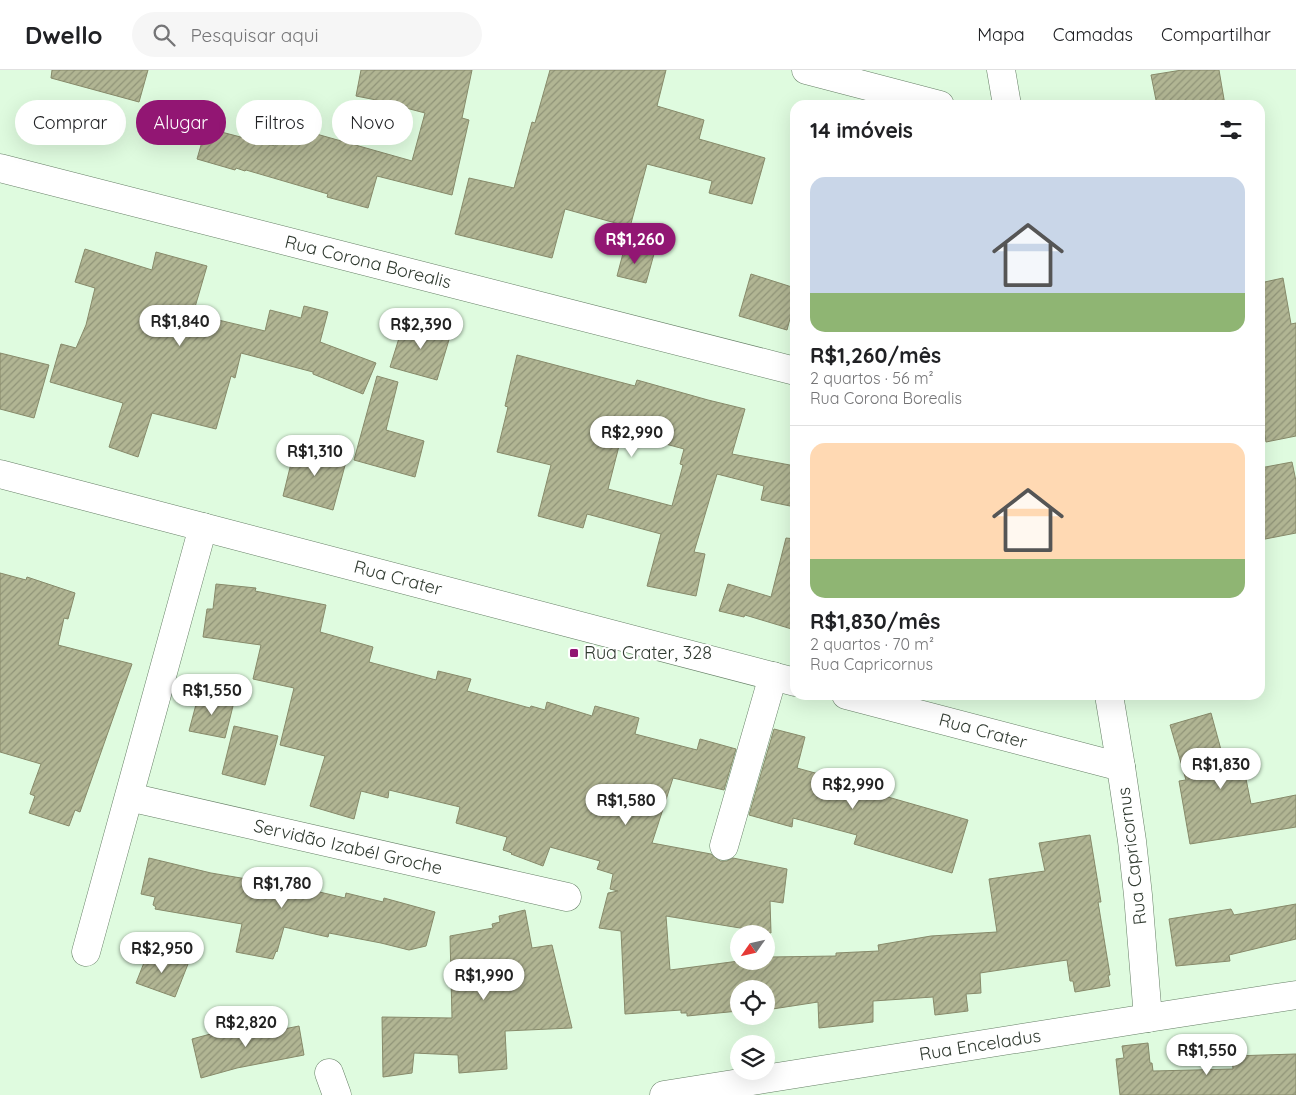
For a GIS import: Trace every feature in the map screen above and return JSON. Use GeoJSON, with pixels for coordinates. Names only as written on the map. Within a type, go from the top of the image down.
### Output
{"type":"FeatureCollection","features":[{"type":"Feature","properties":{"kind":"street"},"geometry":{"type":"LineString","coordinates":[[806,70],[921,100]]}},
{"type":"Feature","properties":{"kind":"street"},"geometry":{"type":"LineString","coordinates":[[1001,70],[1006,100]]}},
{"type":"Feature","properties":{"kind":"street","name":"Rua Corona Borealis"},"geometry":{"type":"LineString","coordinates":[[0,168],[790,370]]}},
{"type":"Feature","properties":{"kind":"street","name":"Rua Crater"},"geometry":{"type":"LineString","coordinates":[[0,474],[784,679]]}},
{"type":"Feature","properties":{"kind":"street"},"geometry":{"type":"LineString","coordinates":[[86,952],[203,526]]}},
{"type":"Feature","properties":{"kind":"street"},"geometry":{"type":"LineString","coordinates":[[724,846],[784,679]]}},
{"type":"Feature","properties":{"kind":"street","name":"Rua Crater"},"geometry":{"type":"LineString","coordinates":[[865,700],[1121,767]]}},
{"type":"Feature","properties":{"kind":"street","name":"Rua Capricornus"},"geometry":{"type":"LineString","coordinates":[[1110,700],[1132,841],[1148,1018]]}},
{"type":"Feature","properties":{"kind":"street","name":"Servidão Izabél Groche"},"geometry":{"type":"LineString","coordinates":[[129,797],[567,897]]}},
{"type":"Feature","properties":{"kind":"street","name":"Rua Enceladus"},"geometry":{"type":"LineString","coordinates":[[664,1095],[1296,995]]}},
{"type":"Feature","properties":{"kind":"building"},"geometry":{"type":"Polygon","coordinates":[[[52,70],[148,70],[140,100],[136,101],[51,78],[52,70]]]}},
{"type":"Feature","properties":{"kind":"building"},"geometry":{"type":"Polygon","coordinates":[[[361,70],[472,70],[462,118],[469,120],[452,195],[377,176],[368,208],[327,197],[328,194],[246,170],[236,168],[235,170],[197,159],[201,145],[226,145],[226,133],[236,136],[236,145],[275,146],[322,145],[322,136],[332,138],[332,145],[355,145],[412,161],[425,113],[413,110],[413,100],[376,100],[356,96],[361,70]]]}},
{"type":"Feature","properties":{"kind":"building"},"geometry":{"type":"Polygon","coordinates":[[[550,70],[666,70],[657,106],[704,120],[699,139],[765,158],[752,204],[709,193],[712,181],[647,164],[630,227],[565,209],[552,258],[455,234],[469,178],[514,188],[532,122],[535,123],[550,70]]]}},
{"type":"Feature","properties":{"kind":"building"},"geometry":{"type":"Polygon","coordinates":[[[1182,70],[1219,70],[1224,100],[1156,100],[1151,75],[1182,70]]]}},
{"type":"Feature","properties":{"kind":"building"},"geometry":{"type":"Polygon","coordinates":[[[625,246],[654,254],[646,283],[617,276],[625,246]]]}},
{"type":"Feature","properties":{"kind":"building"},"geometry":{"type":"Polygon","coordinates":[[[85,249],[152,270],[156,252],[207,266],[193,314],[265,331],[270,310],[301,318],[304,306],[328,312],[320,342],[376,363],[363,394],[313,374],[313,372],[241,353],[235,378],[231,376],[216,429],[152,413],[138,457],[109,447],[123,403],[50,382],[61,344],[76,348],[86,325],[95,288],[75,282],[85,249]]]}},
{"type":"Feature","properties":{"kind":"building"},"geometry":{"type":"Polygon","coordinates":[[[751,274],[790,286],[790,319],[787,330],[739,316],[751,274]]]}},
{"type":"Feature","properties":{"kind":"building"},"geometry":{"type":"Polygon","coordinates":[[[1283,278],[1291,324],[1296,323],[1296,436],[1266,442],[1265,436],[1265,282],[1283,278]]]}},
{"type":"Feature","properties":{"kind":"building"},"geometry":{"type":"Polygon","coordinates":[[[405,319],[451,333],[437,380],[390,367],[405,319]]]}},
{"type":"Feature","properties":{"kind":"building"},"geometry":{"type":"Polygon","coordinates":[[[0,353],[49,365],[34,418],[0,409],[0,353]]]}},
{"type":"Feature","properties":{"kind":"building"},"geometry":{"type":"Polygon","coordinates":[[[517,355],[635,386],[637,380],[745,409],[732,454],[790,465],[790,506],[761,500],[764,486],[717,474],[694,552],[705,554],[696,596],[647,586],[661,534],[587,514],[583,528],[538,516],[551,465],[497,452],[508,407],[505,406],[517,355]],[[640,437],[637,446],[620,442],[608,489],[672,506],[683,465],[680,464],[684,449],[640,437]]]}},
{"type":"Feature","properties":{"kind":"building"},"geometry":{"type":"Polygon","coordinates":[[[377,376],[398,382],[386,430],[424,441],[415,477],[354,460],[377,376]]]}},
{"type":"Feature","properties":{"kind":"building"},"geometry":{"type":"Polygon","coordinates":[[[296,443],[347,458],[333,510],[283,496],[296,443]]]}},
{"type":"Feature","properties":{"kind":"building"},"geometry":{"type":"Polygon","coordinates":[[[1292,462],[1296,481],[1296,533],[1265,539],[1265,467],[1292,462]]]}},
{"type":"Feature","properties":{"kind":"building"},"geometry":{"type":"Polygon","coordinates":[[[786,538],[790,538],[790,628],[745,615],[744,617],[719,611],[728,584],[771,597],[786,538]]]}},
{"type":"Feature","properties":{"kind":"building"},"geometry":{"type":"Polygon","coordinates":[[[0,573],[26,580],[27,577],[75,593],[68,619],[64,618],[58,645],[132,664],[80,812],[75,810],[69,826],[29,813],[35,796],[30,794],[41,764],[0,752],[0,573]]]}},
{"type":"Feature","properties":{"kind":"building"},"geometry":{"type":"Polygon","coordinates":[[[216,584],[256,588],[255,591],[326,605],[320,632],[373,647],[369,662],[436,680],[438,671],[471,679],[467,691],[530,708],[531,706],[545,710],[547,702],[592,716],[595,706],[639,718],[635,734],[697,750],[700,739],[736,749],[724,790],[673,778],[652,843],[711,854],[720,861],[727,861],[733,858],[787,869],[783,903],[770,901],[771,925],[730,926],[666,916],[670,970],[730,962],[730,970],[775,970],[775,957],[836,956],[836,953],[879,951],[878,945],[931,936],[997,932],[989,879],[1045,871],[1039,843],[1090,835],[1101,902],[1098,902],[1110,975],[1108,975],[1110,986],[1075,992],[1073,981],[1070,981],[1067,960],[980,973],[981,993],[966,994],[968,1011],[935,1015],[933,997],[873,1001],[873,1022],[819,1028],[818,1002],[775,1009],[775,980],[730,980],[730,1012],[687,1016],[687,1013],[681,1013],[681,1010],[625,1014],[621,931],[599,928],[608,893],[618,891],[610,889],[613,874],[597,869],[600,861],[550,847],[543,866],[503,850],[507,837],[456,823],[460,807],[389,790],[388,798],[361,791],[354,819],[310,806],[325,756],[280,745],[294,688],[253,679],[261,645],[203,637],[207,609],[213,609],[216,584]]]}},
{"type":"Feature","properties":{"kind":"building"},"geometry":{"type":"Polygon","coordinates":[[[199,693],[234,702],[225,738],[189,731],[199,693]]]}},
{"type":"Feature","properties":{"kind":"building"},"geometry":{"type":"Polygon","coordinates":[[[1211,713],[1227,772],[1244,769],[1251,804],[1296,795],[1296,827],[1190,844],[1179,781],[1186,780],[1170,725],[1211,713]]]}},
{"type":"Feature","properties":{"kind":"building"},"geometry":{"type":"Polygon","coordinates":[[[234,726],[278,736],[265,785],[222,774],[234,726]]]}},
{"type":"Feature","properties":{"kind":"building"},"geometry":{"type":"Polygon","coordinates":[[[774,729],[805,737],[797,768],[866,787],[867,791],[968,820],[952,873],[854,844],[857,835],[793,818],[792,827],[749,815],[774,729]]]}},
{"type":"Feature","properties":{"kind":"building"},"geometry":{"type":"Polygon","coordinates":[[[149,858],[211,873],[253,880],[255,871],[295,882],[294,886],[345,898],[346,893],[383,902],[384,898],[435,912],[426,946],[409,950],[329,933],[328,937],[284,927],[277,952],[273,959],[236,952],[242,924],[155,909],[156,907],[153,905],[155,897],[141,894],[149,858]]]}},
{"type":"Feature","properties":{"kind":"building"},"geometry":{"type":"Polygon","coordinates":[[[1296,904],[1296,939],[1229,955],[1230,961],[1176,966],[1169,919],[1231,909],[1234,915],[1296,904]]]}},
{"type":"Feature","properties":{"kind":"building"},"geometry":{"type":"Polygon","coordinates":[[[525,910],[532,948],[552,945],[572,1028],[505,1031],[507,1069],[459,1073],[458,1055],[414,1053],[412,1073],[383,1077],[382,1017],[452,1018],[450,936],[493,928],[492,924],[500,922],[499,916],[525,910]]]}},
{"type":"Feature","properties":{"kind":"building"},"geometry":{"type":"Polygon","coordinates":[[[149,950],[188,964],[175,997],[136,983],[149,950]]]}},
{"type":"Feature","properties":{"kind":"building"},"geometry":{"type":"Polygon","coordinates":[[[283,1023],[284,1029],[299,1026],[304,1055],[237,1068],[201,1078],[192,1039],[229,1029],[230,1033],[283,1023]]]}},
{"type":"Feature","properties":{"kind":"building"},"geometry":{"type":"Polygon","coordinates":[[[1148,1043],[1150,1063],[1152,1063],[1153,1071],[1233,1069],[1232,1056],[1296,1054],[1296,1095],[1120,1095],[1116,1059],[1124,1058],[1122,1046],[1148,1043]]]}},
{"type":"Feature","properties":{"kind":"place","name":"Rua Crater, 328"},"geometry":{"type":"Point","coordinates":[574,653]}}]}
